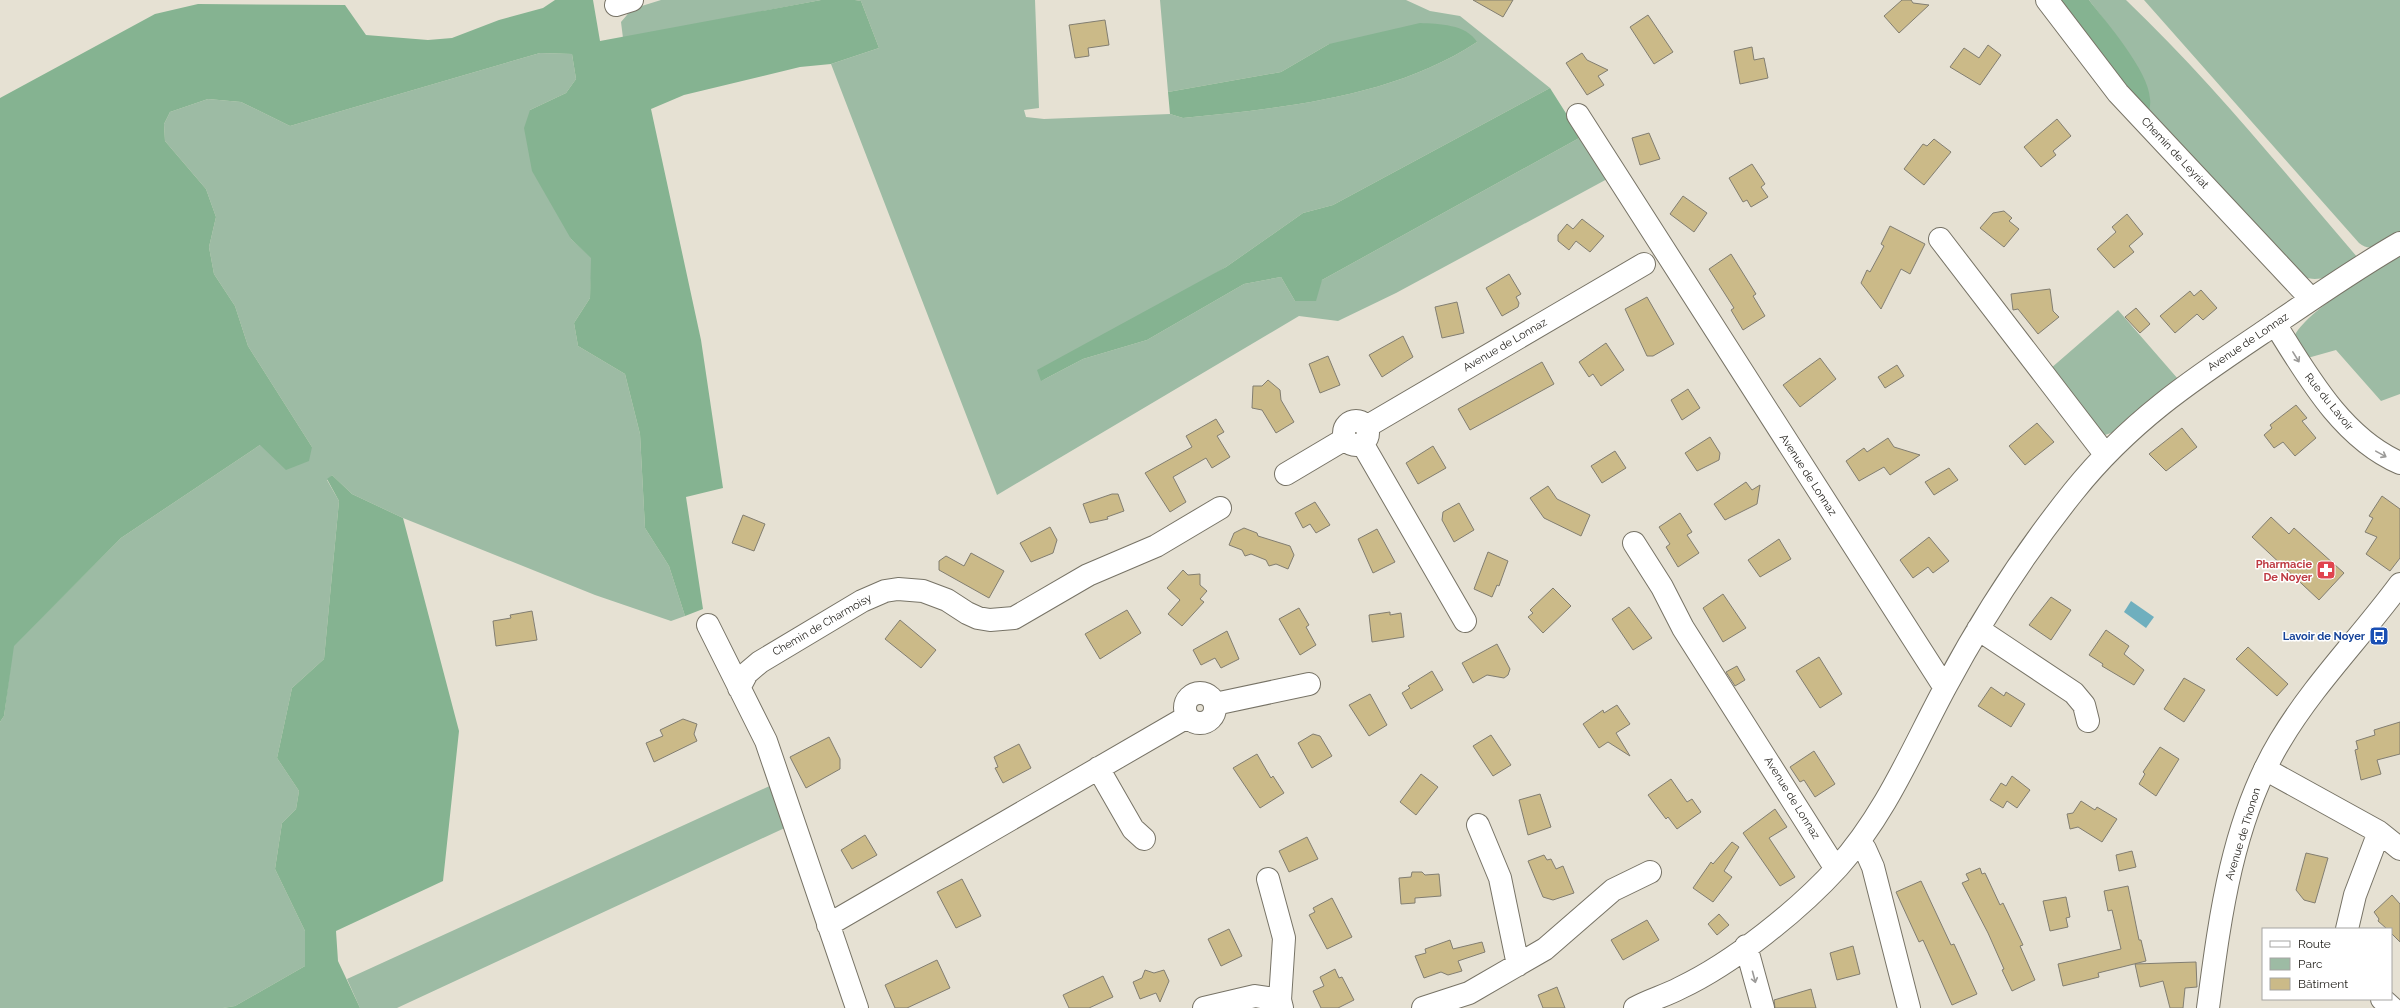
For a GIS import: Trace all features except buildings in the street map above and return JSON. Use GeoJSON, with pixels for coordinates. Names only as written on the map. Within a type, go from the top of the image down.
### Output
{"type":"FeatureCollection","features":[{"type":"Feature","properties":{"kind":"street","name":"Chemin de Leyriat"},"geometry":{"type":"LineString","coordinates":[[2047,0],[2118,93],[2311,299]]}},
{"type":"Feature","properties":{"kind":"street","name":"Avenue de Lonnaz"},"geometry":{"type":"LineString","coordinates":[[1578,115],[1945,688]]}},
{"type":"Feature","properties":{"kind":"street"},"geometry":{"type":"LineString","coordinates":[[1940,239],[2105,454]]}},
{"type":"Feature","properties":{"kind":"street"},"geometry":{"type":"LineString","coordinates":[[1658,241],[1644,252],[1644,264],[1654,270],[1671,262]]}},
{"type":"Feature","properties":{"kind":"street","name":"Avenue de Lonnaz"},"geometry":{"type":"LineString","coordinates":[[1634,1008],[1680,989],[1746,946],[1806,898],[1836,869],[1859,842],[1895,785],[1945,688],[1978,629],[2032,546],[2105,454],[2169,396],[2311,299],[2400,243]]}},
{"type":"Feature","properties":{"kind":"street","name":"Avenue de Lonnaz"},"geometry":{"type":"LineString","coordinates":[[1286,474],[1358,436],[1644,264]]}},
{"type":"Feature","properties":{"kind":"street","name":"Rue du Lavoir"},"geometry":{"type":"LineString","coordinates":[[2275,324],[2310,379],[2350,428],[2370,447],[2400,463]]}},
{"type":"Feature","properties":{"kind":"street"},"geometry":{"type":"LineString","coordinates":[[1358,436],[1465,621]]}},
{"type":"Feature","properties":{"kind":"street","name":"Chemin de Charmoisy"},"geometry":{"type":"LineString","coordinates":[[739,688],[747,673],[760,662],[873,595],[898,589],[923,591],[947,600],[967,614],[978,618],[990,620],[1014,618],[1088,575],[1156,546],[1220,508]]}},
{"type":"Feature","properties":{"kind":"street","name":"Avenue de Lonnaz"},"geometry":{"type":"LineString","coordinates":[[1634,544],[1662,587],[1680,623],[1836,869]]}},
{"type":"Feature","properties":{"kind":"street","name":"Avenue de Thonon"},"geometry":{"type":"LineString","coordinates":[[2208,1008],[2219,926],[2228,884],[2250,804],[2265,769],[2293,721],[2400,584]]}},
{"type":"Feature","properties":{"kind":"street"},"geometry":{"type":"LineString","coordinates":[[708,625],[766,741],[779,775],[857,1008]]}},
{"type":"Feature","properties":{"kind":"street"},"geometry":{"type":"LineString","coordinates":[[1978,629],[2074,693],[2084,705],[2088,721]]}},
{"type":"Feature","properties":{"kind":"street"},"geometry":{"type":"LineString","coordinates":[[828,925],[1187,716],[1196,723],[1206,722],[1214,715],[1215,704],[1308,684]]}},
{"type":"Feature","properties":{"kind":"street"},"geometry":{"type":"LineString","coordinates":[[1098,768],[1133,829],[1144,839]]}},
{"type":"Feature","properties":{"kind":"street"},"geometry":{"type":"LineString","coordinates":[[2265,769],[2379,832],[2400,849]]}},
{"type":"Feature","properties":{"kind":"street"},"geometry":{"type":"LineString","coordinates":[[1478,825],[1500,878],[1518,964]]}},
{"type":"Feature","properties":{"kind":"street"},"geometry":{"type":"LineString","coordinates":[[2347,928],[2355,895],[2379,832]]}},
{"type":"Feature","properties":{"kind":"street"},"geometry":{"type":"LineString","coordinates":[[1859,842],[1865,849],[1873,867],[1909,1008]]}},
{"type":"Feature","properties":{"kind":"street"},"geometry":{"type":"LineString","coordinates":[[1422,1008],[1469,993],[1545,949],[1613,890],[1650,872]]}},
{"type":"Feature","properties":{"kind":"street"},"geometry":{"type":"LineString","coordinates":[[1204,1008],[1255,996],[1281,1004],[1284,938],[1268,879]]}},
{"type":"Feature","properties":{"kind":"street"},"geometry":{"type":"LineString","coordinates":[[1746,946],[1763,1008]]}},
{"type":"Feature","properties":{"kind":"street"},"geometry":{"type":"LineString","coordinates":[[2383,1000],[2392,1008]]}},
{"type":"Feature","properties":{"kind":"green space"},"geometry":{"type":"Polygon","coordinates":[[[555,0],[593,0],[600,41],[821,0],[855,0],[861,1],[879,48],[831,64],[800,67],[684,95],[651,109],[701,340],[723,488],[686,497],[703,609],[685,616],[669,566],[645,528],[640,434],[625,374],[578,346],[574,323],[590,298],[591,258],[571,239],[532,171],[524,128],[530,110],[566,93],[576,79],[572,54],[540,53],[290,126],[241,102],[208,99],[170,112],[164,124],[165,141],[206,189],[216,217],[209,247],[214,274],[235,306],[248,346],[312,447],[309,461],[286,470],[260,445],[121,538],[14,646],[4,716],[0,722],[0,98],[155,14],[198,4],[345,5],[366,35],[428,40],[452,38],[499,20],[543,8],[555,0]]]}},
{"type":"Feature","properties":{"kind":"green space"},"geometry":{"type":"Polygon","coordinates":[[[661,0],[821,0],[623,38],[621,22],[632,9],[661,0]]]}},
{"type":"Feature","properties":{"kind":"green space"},"geometry":{"type":"Polygon","coordinates":[[[855,0],[1035,0],[1039,108],[1024,110],[1026,117],[1044,119],[1170,114],[1183,118],[1258,110],[1297,104],[1372,88],[1409,76],[1444,61],[1477,42],[1329,44],[1281,72],[1168,92],[1160,0],[1406,0],[1430,11],[1460,16],[1550,88],[1333,205],[1303,213],[1226,267],[1041,381],[1083,359],[1147,340],[1244,284],[1281,277],[1295,301],[1322,280],[1581,137],[1609,178],[1396,293],[1338,321],[1299,316],[997,495],[831,64],[879,48],[861,1],[855,0]]]}},
{"type":"Feature","properties":{"kind":"green space"},"geometry":{"type":"Polygon","coordinates":[[[2060,0],[2089,0],[2106,21],[2126,47],[2142,75],[2148,88],[2150,99],[2149,114],[2107,65],[2060,0]]]}},
{"type":"Feature","properties":{"kind":"green space"},"geometry":{"type":"Polygon","coordinates":[[[2089,0],[2126,0],[2157,30],[2217,94],[2358,258],[2324,278],[2310,279],[2302,276],[2149,114],[2121,42],[2089,0]]]}},
{"type":"Feature","properties":{"kind":"green space"},"geometry":{"type":"Polygon","coordinates":[[[2144,0],[2400,0],[2400,233],[2375,247],[2364,246],[2359,243],[2144,0]]]}},
{"type":"Feature","properties":{"kind":"green space"},"geometry":{"type":"Polygon","coordinates":[[[1420,23],[1459,28],[1472,36],[1477,42],[1444,61],[1409,76],[1372,88],[1335,97],[1258,110],[1183,118],[1170,114],[1168,92],[1281,72],[1329,44],[1420,23]]]}},
{"type":"Feature","properties":{"kind":"green space"},"geometry":{"type":"Polygon","coordinates":[[[540,53],[572,54],[576,79],[566,93],[530,110],[571,239],[592,258],[590,298],[574,323],[578,346],[625,374],[640,434],[645,528],[669,566],[685,616],[671,621],[595,595],[403,518],[352,494],[332,475],[327,480],[339,501],[324,659],[292,688],[277,758],[299,791],[296,809],[282,823],[275,869],[305,931],[305,966],[235,1006],[223,1008],[0,1008],[0,722],[4,716],[13,646],[121,538],[260,445],[312,447],[248,346],[235,306],[214,274],[209,247],[216,217],[206,189],[165,141],[164,124],[170,112],[208,99],[241,102],[290,126],[540,53]]]}},
{"type":"Feature","properties":{"kind":"green space"},"geometry":{"type":"Polygon","coordinates":[[[1550,88],[1581,137],[1322,280],[1316,301],[1295,301],[1281,277],[1244,284],[1147,340],[1083,359],[1041,381],[1037,370],[1226,267],[1303,213],[1333,205],[1550,88]]]}},
{"type":"Feature","properties":{"kind":"green space"},"geometry":{"type":"Polygon","coordinates":[[[2400,256],[2400,394],[2381,401],[2336,350],[2304,359],[2293,340],[2309,318],[2323,306],[2357,282],[2400,256]]]}},
{"type":"Feature","properties":{"kind":"green space"},"geometry":{"type":"Polygon","coordinates":[[[2118,310],[2178,379],[2114,432],[2105,435],[2100,434],[2050,369],[2118,310]]]}},
{"type":"Feature","properties":{"kind":"green space"},"geometry":{"type":"Polygon","coordinates":[[[332,475],[352,494],[403,518],[459,731],[443,881],[336,931],[338,961],[360,1008],[223,1008],[235,1006],[305,966],[305,931],[275,869],[282,823],[296,809],[299,791],[277,758],[292,688],[324,659],[339,501],[327,479],[332,475]]]}},
{"type":"Feature","properties":{"kind":"green space"},"geometry":{"type":"Polygon","coordinates":[[[776,783],[789,826],[397,1008],[360,1008],[347,979],[776,783]]]}},
{"type":"Feature","properties":{"kind":"water"},"geometry":{"type":"Polygon","coordinates":[[[2131,601],[2154,617],[2146,628],[2124,612],[2131,601]]]}},
{"type":"Feature","properties":{"kind":"place","name":"Pharmacie De Noyer"},"geometry":{"type":"Point","coordinates":[2326,570]}},
{"type":"Feature","properties":{"kind":"place","name":"Lavoir de Noyer"},"geometry":{"type":"Point","coordinates":[2379,636]}}]}
